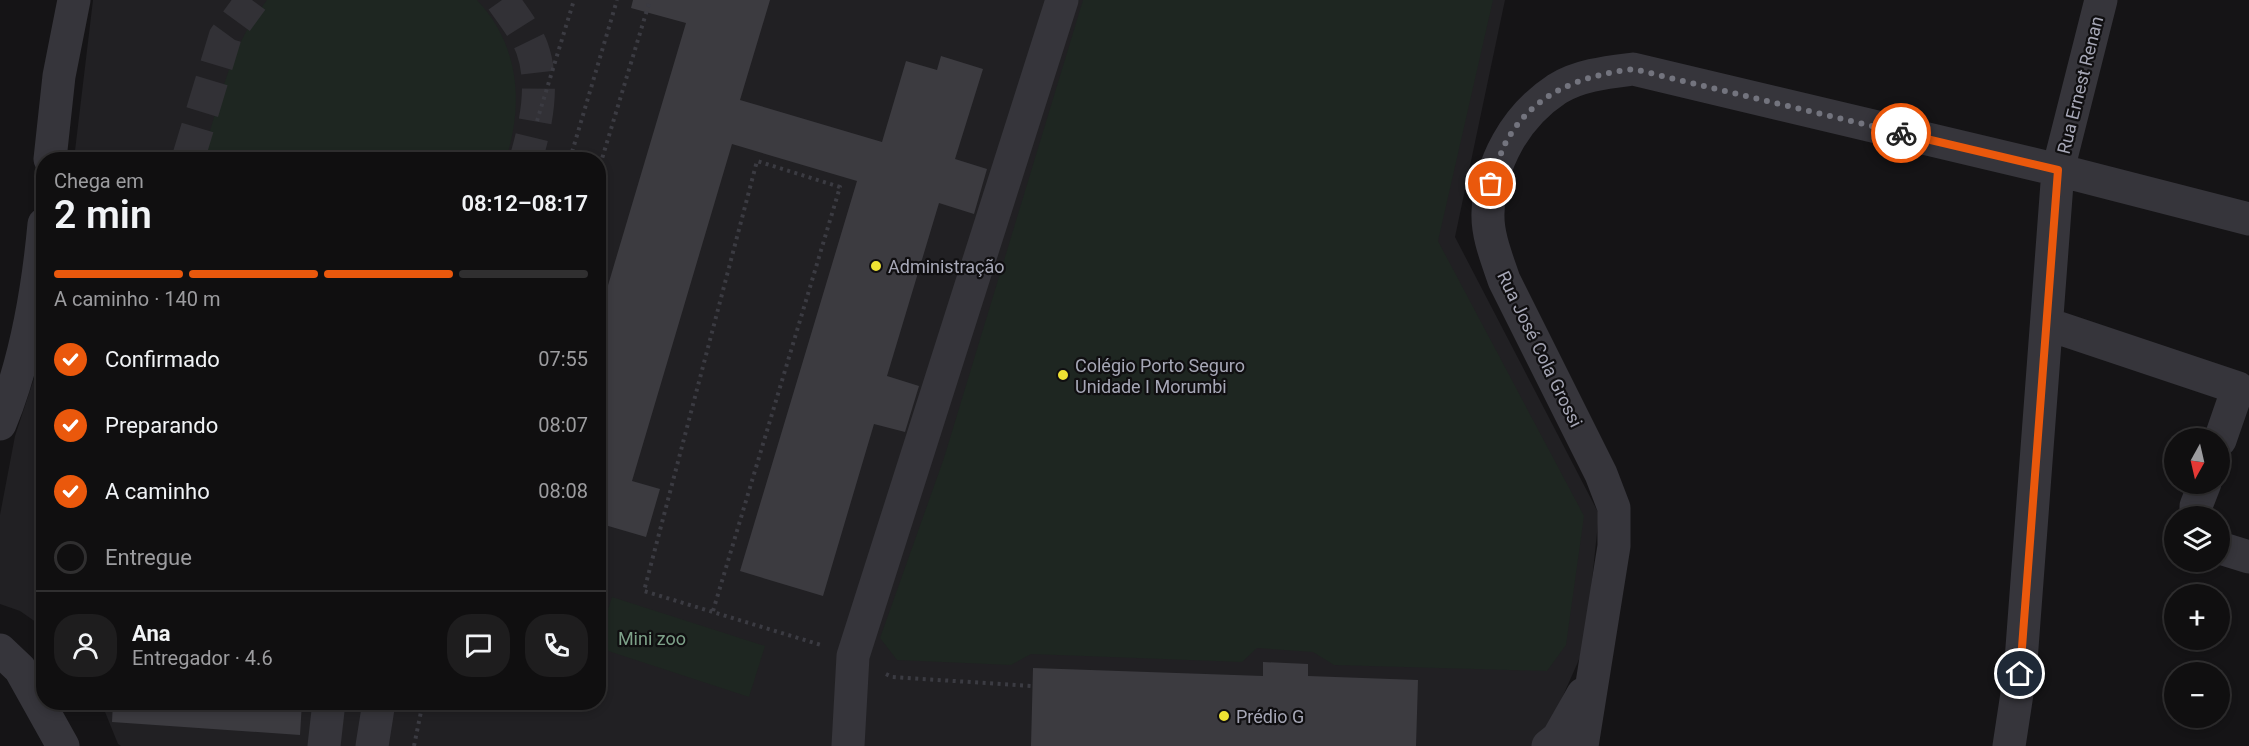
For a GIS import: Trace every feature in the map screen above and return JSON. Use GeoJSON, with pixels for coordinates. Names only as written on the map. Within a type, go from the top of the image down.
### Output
{"type":"FeatureCollection","features":[{"type":"Feature","properties":{"kind":"street"},"geometry":{"type":"LineString","coordinates":[[51,152],[60,76],[74,0]]}},
{"type":"Feature","properties":{"kind":"street"},"geometry":{"type":"LineString","coordinates":[[848,746],[853,656],[1062,0]]}},
{"type":"Feature","properties":{"kind":"street","name":"Rua Ernest Renan"},"geometry":{"type":"LineString","coordinates":[[2009,746],[2020,674],[2058,170],[2101,0]]}},
{"type":"Feature","properties":{"kind":"street","name":"Rua José Cola Grossi"},"geometry":{"type":"LineString","coordinates":[[1582,746],[1596,671],[1614,546],[1614,508],[1601,474],[1504,280],[1487,215],[1491,184],[1505,144],[1524,118],[1558,88],[1598,73],[1633,69],[2058,170],[2249,219]]}},
{"type":"Feature","properties":{"kind":"street"},"geometry":{"type":"LineString","coordinates":[[0,424],[29,323],[36,286]]}},
{"type":"Feature","properties":{"kind":"street"},"geometry":{"type":"LineString","coordinates":[[2047,324],[2244,390],[2226,428]]}},
{"type":"Feature","properties":{"kind":"street"},"geometry":{"type":"LineString","coordinates":[[2230,551],[2249,557]]}},
{"type":"Feature","properties":{"kind":"street"},"geometry":{"type":"LineString","coordinates":[[0,650],[20,669],[36,698]]}},
{"type":"Feature","properties":{"kind":"street"},"geometry":{"type":"LineString","coordinates":[[1548,746],[1558,738],[1596,671]]}},
{"type":"Feature","properties":{"kind":"street"},"geometry":{"type":"LineString","coordinates":[[43,710],[63,746]]}},
{"type":"Feature","properties":{"kind":"street"},"geometry":{"type":"LineString","coordinates":[[324,746],[328,710]]}},
{"type":"Feature","properties":{"kind":"street"},"geometry":{"type":"LineString","coordinates":[[372,746],[378,710]]}},
{"type":"Feature","properties":{"kind":"path"},"geometry":{"type":"LineString","coordinates":[[537,121],[574,0]]}},
{"type":"Feature","properties":{"kind":"path"},"geometry":{"type":"LineString","coordinates":[[572,152],[617,0]]}},
{"type":"Feature","properties":{"kind":"path"},"geometry":{"type":"LineString","coordinates":[[604,152],[650,0]]}},
{"type":"Feature","properties":{"kind":"path"},"geometry":{"type":"LineString","coordinates":[[644,591],[757,161],[840,187],[713,611]]}},
{"type":"Feature","properties":{"kind":"path"},"geometry":{"type":"LineString","coordinates":[[414,746],[421,710]]}},
{"type":"Feature","properties":{"kind":"shaded area","name":"Colégio Porto Seguro Unidade I Morumbi"},"geometry":{"type":"Polygon","coordinates":[[[93,0],[1505,0],[1455,237],[1599,514],[1585,646],[1543,741],[1536,746],[121,746],[118,744],[104,710],[606,710],[606,152],[75,152],[93,0]]]}},
{"type":"Feature","properties":{"kind":"shaded area"},"geometry":{"type":"Polygon","coordinates":[[[36,372],[36,622],[20,611],[0,604],[0,515],[15,436],[36,372]]]}},
{"type":"Feature","properties":{"kind":"green space"},"geometry":{"type":"Polygon","coordinates":[[[267,0],[477,0],[491,17],[502,36],[514,75],[515,117],[508,152],[204,152],[227,76],[254,18],[267,0]]]}},
{"type":"Feature","properties":{"kind":"green space"},"geometry":{"type":"Polygon","coordinates":[[[1083,0],[1493,0],[1438,241],[1584,516],[1566,645],[1547,671],[1334,665],[1313,652],[1257,648],[1242,662],[1031,654],[1011,665],[897,660],[880,638],[944,458],[1083,0]]]}},
{"type":"Feature","properties":{"kind":"green space","name":"Mini zoo"},"geometry":{"type":"Polygon","coordinates":[[[612,597],[765,646],[749,697],[606,650],[606,615],[612,597]]]}},
{"type":"Feature","properties":{"kind":"building","name":"Administração"},"geometry":{"type":"Polygon","coordinates":[[[633,0],[770,0],[740,100],[882,142],[906,61],[937,70],[941,56],[983,69],[955,159],[987,169],[974,214],[939,203],[887,376],[919,386],[905,432],[874,424],[823,596],[740,571],[857,181],[732,144],[632,481],[660,489],[646,537],[606,525],[606,292],[686,23],[631,8],[633,0]]]}},
{"type":"Feature","properties":{"kind":"building","name":"Prédio G"},"geometry":{"type":"Polygon","coordinates":[[[1263,662],[1308,664],[1308,676],[1418,680],[1416,746],[1031,746],[1033,668],[1263,676],[1263,662]]]}},
{"type":"Feature","properties":{"kind":"building"},"geometry":{"type":"Polygon","coordinates":[[[113,710],[302,710],[300,735],[112,722],[113,710]]]}},
{"type":"Feature","properties":{"kind":"tunnel"},"geometry":{"type":"LineString","coordinates":[[190,152],[225,37],[252,0]]}},
{"type":"Feature","properties":{"kind":"tunnel"},"geometry":{"type":"LineString","coordinates":[[502,0],[526,36],[536,62],[538,104],[528,152]]}},
{"type":"Feature","properties":{"kind":"way so far"},"geometry":{"type":"LineString","coordinates":[[1491,184],[1505,144],[1524,118],[1558,88],[1598,73],[1633,69],[1901,133]]}},
{"type":"Feature","properties":{"kind":"place","name":"Administração"},"geometry":{"type":"Point","coordinates":[876,266]}},
{"type":"Feature","properties":{"kind":"place","name":"Colégio Porto Seguro Unidade I Morumbi"},"geometry":{"type":"Point","coordinates":[1063,375]}},
{"type":"Feature","properties":{"kind":"place","name":"Prédio G"},"geometry":{"type":"Point","coordinates":[1224,716]}},
{"type":"Feature","properties":{"kind":"route"},"geometry":{"type":"LineString","coordinates":[[1901,133],[2058,170],[2020,674]]}}]}
